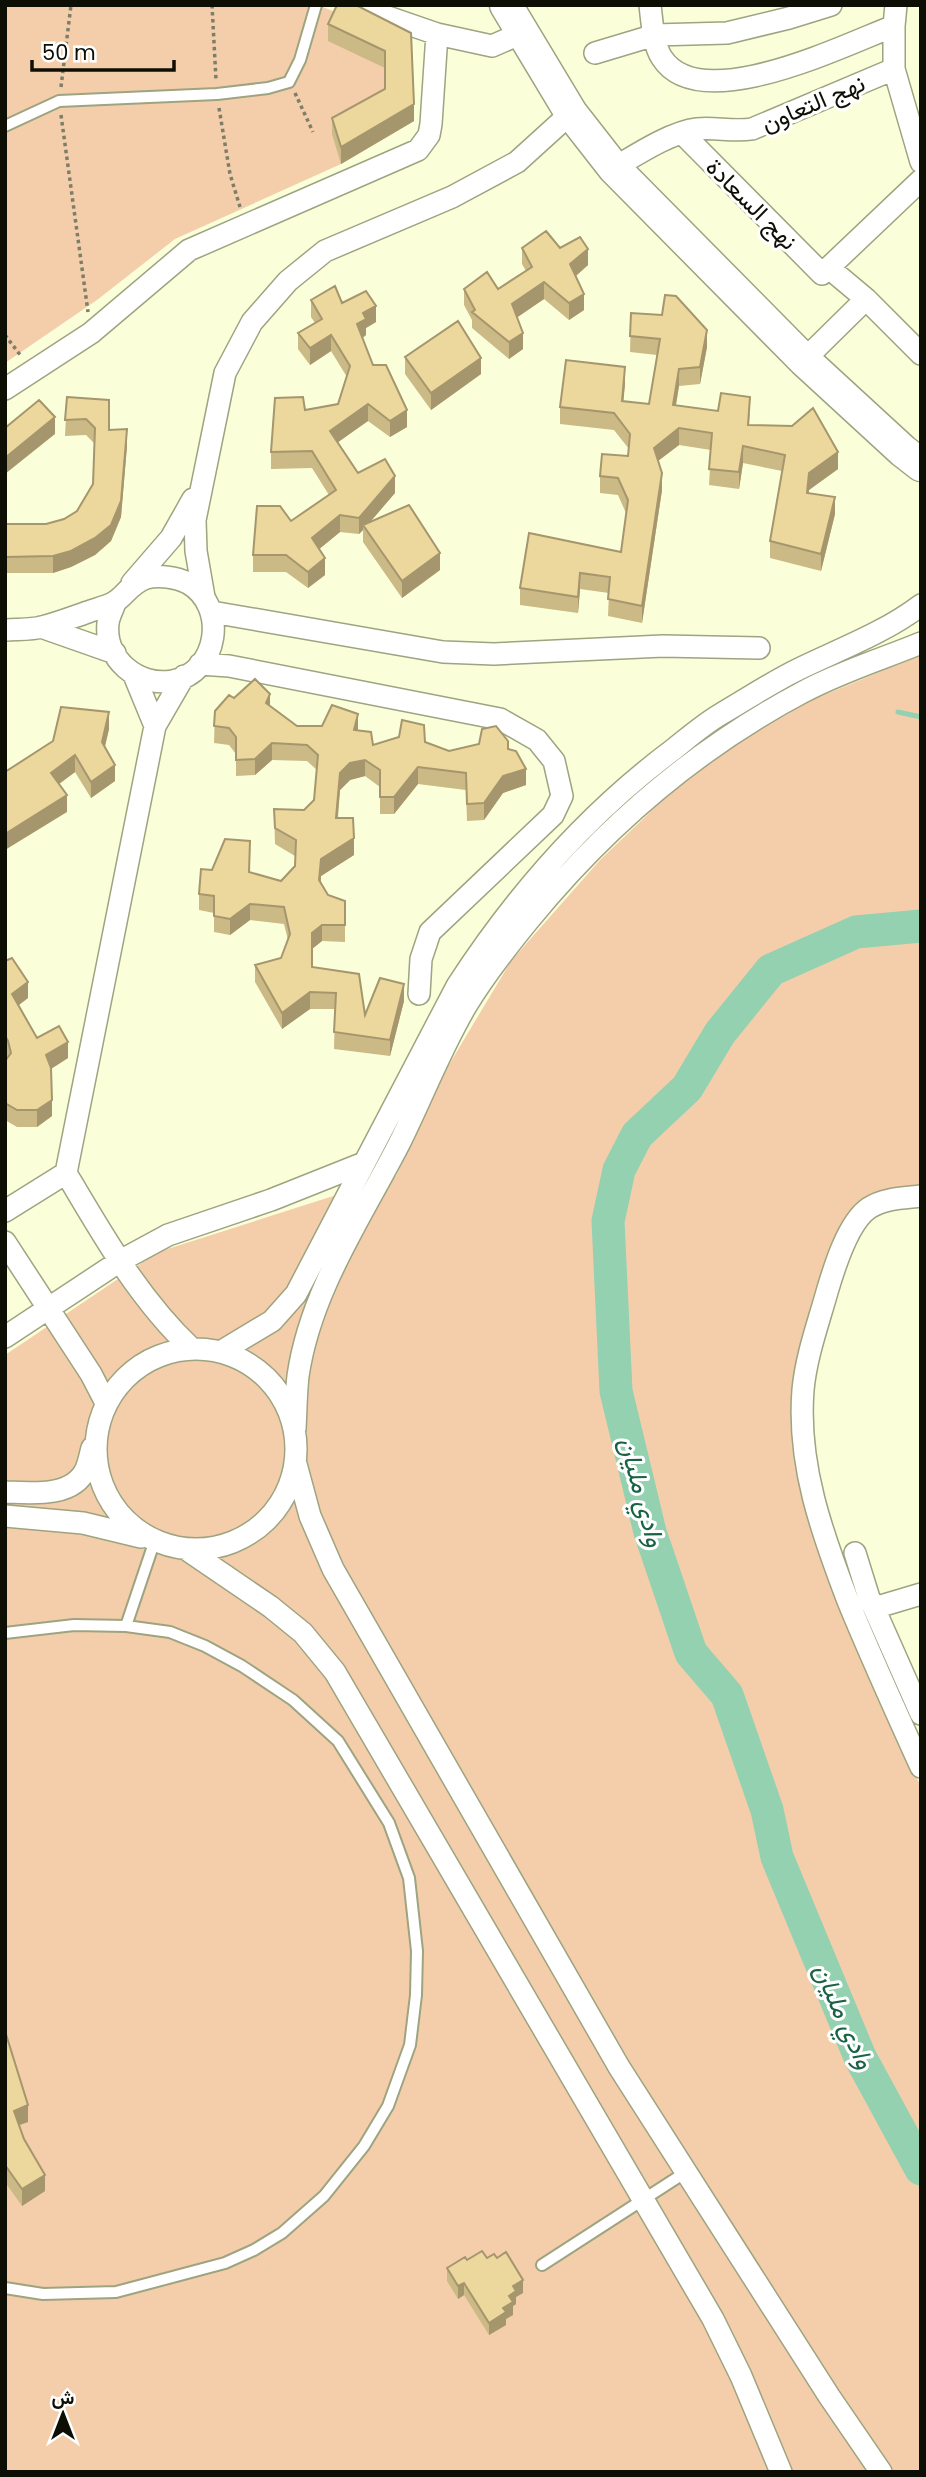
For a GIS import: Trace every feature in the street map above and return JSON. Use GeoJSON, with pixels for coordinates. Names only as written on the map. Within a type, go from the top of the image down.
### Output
{"type":"FeatureCollection","features":[{"type":"Feature","properties":{"kind":"main road"},"geometry":{"type":"LineString","coordinates":[[506,5],[571,113],[614,168],[804,360],[915,462]]}},
{"type":"Feature","properties":{"kind":"street"},"geometry":{"type":"LineString","coordinates":[[353,5],[384,8],[438,34],[492,46],[522,33]]}},
{"type":"Feature","properties":{"kind":"street"},"geometry":{"type":"LineString","coordinates":[[650,5],[661,57],[673,70],[685,76],[712,81],[733,81],[766,74],[895,16],[894,69],[921,162]]}},
{"type":"Feature","properties":{"kind":"street"},"geometry":{"type":"LineString","coordinates":[[595,53],[655,35],[727,33],[787,12],[831,5]]}},
{"type":"Feature","properties":{"kind":"street"},"geometry":{"type":"LineString","coordinates":[[5,389],[91,333],[181,255],[418,150],[429,135],[431,124],[438,34]]}},
{"type":"Feature","properties":{"kind":"street","name":"نهج التعاون"},"geometry":{"type":"LineString","coordinates":[[614,168],[656,144],[682,133],[697,129],[752,129],[894,69]]}},
{"type":"Feature","properties":{"kind":"street"},"geometry":{"type":"LineString","coordinates":[[202,482],[171,538],[122,595],[108,622],[110,643],[118,661],[134,675],[154,682],[175,681],[192,670],[207,656],[214,637],[195,538],[195,520],[225,373],[252,322],[288,281],[325,251],[452,197],[517,162],[571,113]]}},
{"type":"Feature","properties":{"kind":"street","name":"نهج السعادة"},"geometry":{"type":"LineString","coordinates":[[682,133],[826,271],[866,299],[921,354]]}},
{"type":"Feature","properties":{"kind":"street"},"geometry":{"type":"LineString","coordinates":[[826,271],[921,180]]}},
{"type":"Feature","properties":{"kind":"street"},"geometry":{"type":"LineString","coordinates":[[804,360],[866,299]]}},
{"type":"Feature","properties":{"kind":"street"},"geometry":{"type":"LineString","coordinates":[[5,630],[41,627],[122,595],[148,578],[168,577],[188,583],[208,605],[443,652],[494,653],[663,646],[759,648]]}},
{"type":"Feature","properties":{"kind":"street"},"geometry":{"type":"LineString","coordinates":[[222,1351],[272,1321],[296,1294],[457,986],[509,912],[573,838],[612,799],[717,716],[796,670],[900,621],[921,605]]}},
{"type":"Feature","properties":{"kind":"street"},"geometry":{"type":"LineString","coordinates":[[41,627],[114,653]]}},
{"type":"Feature","properties":{"kind":"street"},"geometry":{"type":"LineString","coordinates":[[881,2472],[829,2396],[619,2067],[333,1569],[310,1516],[296,1464],[295,1429],[298,1376],[303,1353],[330,1275],[399,1143],[443,1049],[467,1005],[512,941],[549,895],[590,851],[662,786],[732,735],[805,691],[921,643]]}},
{"type":"Feature","properties":{"kind":"street"},"geometry":{"type":"LineString","coordinates":[[192,670],[229,666],[500,719],[537,740],[554,761],[562,796],[553,815],[430,932],[421,959],[419,994]]}},
{"type":"Feature","properties":{"kind":"street"},"geometry":{"type":"LineString","coordinates":[[191,1348],[167,1326],[120,1261],[66,1172],[155,726],[192,670]]}},
{"type":"Feature","properties":{"kind":"street"},"geometry":{"type":"LineString","coordinates":[[134,675],[155,726]]}},
{"type":"Feature","properties":{"kind":"street"},"geometry":{"type":"LineString","coordinates":[[5,1337],[120,1261],[168,1234],[271,1200],[364,1163]]}},
{"type":"Feature","properties":{"kind":"street"},"geometry":{"type":"LineString","coordinates":[[5,1211],[66,1172]]}},
{"type":"Feature","properties":{"kind":"street"},"geometry":{"type":"LineString","coordinates":[[921,1196],[895,1199],[868,1209],[860,1216],[845,1243],[832,1273],[811,1350],[803,1388],[802,1424],[811,1492],[833,1562],[865,1643],[921,1767]]}},
{"type":"Feature","properties":{"kind":"street"},"geometry":{"type":"LineString","coordinates":[[5,1242],[91,1374],[106,1403]]}},
{"type":"Feature","properties":{"kind":"street"},"geometry":{"type":"LineString","coordinates":[[5,1492],[55,1491],[75,1483],[86,1469],[106,1403],[127,1375],[157,1356],[191,1348],[222,1351],[256,1368],[281,1395],[295,1429]]}},
{"type":"Feature","properties":{"kind":"street"},"geometry":{"type":"LineString","coordinates":[[96,1436],[96,1467],[107,1497],[126,1522],[154,1540]]}},
{"type":"Feature","properties":{"kind":"street"},"geometry":{"type":"LineString","coordinates":[[186,1549],[216,1547],[245,1536],[269,1518],[286,1493],[296,1464]]}},
{"type":"Feature","properties":{"kind":"street"},"geometry":{"type":"LineString","coordinates":[[5,1516],[83,1523],[186,1549],[282,1615],[303,1633],[335,1672],[713,2319],[741,2376],[781,2472]]}},
{"type":"Feature","properties":{"kind":"street"},"geometry":{"type":"LineString","coordinates":[[855,1553],[869,1598],[921,1714]]}},
{"type":"Feature","properties":{"kind":"street"},"geometry":{"type":"LineString","coordinates":[[874,1608],[921,1594]]}},
{"type":"Feature","properties":{"kind":"lane"},"geometry":{"type":"LineString","coordinates":[[5,126],[59,101],[217,94],[268,88],[289,82],[300,60],[316,5]]}},
{"type":"Feature","properties":{"kind":"lane"},"geometry":{"type":"LineString","coordinates":[[126,1626],[154,1540]]}},
{"type":"Feature","properties":{"kind":"lane"},"geometry":{"type":"LineString","coordinates":[[5,1633],[74,1625],[126,1626],[170,1632],[243,1666],[293,1700],[338,1741],[389,1823],[409,1878],[417,1951],[416,1995],[410,2045],[388,2106],[364,2146],[324,2196],[282,2233],[225,2263],[116,2292],[43,2294],[5,2288]]}},
{"type":"Feature","properties":{"kind":"lane"},"geometry":{"type":"LineString","coordinates":[[542,2265],[686,2172]]}},
{"type":"Feature","properties":{"kind":"path"},"geometry":{"type":"LineString","coordinates":[[71,5],[59,101],[91,333]]}},
{"type":"Feature","properties":{"kind":"path"},"geometry":{"type":"LineString","coordinates":[[212,5],[217,94],[230,174],[245,226]]}},
{"type":"Feature","properties":{"kind":"path"},"geometry":{"type":"LineString","coordinates":[[289,82],[313,132]]}},
{"type":"Feature","properties":{"kind":"path"},"geometry":{"type":"LineString","coordinates":[[5,335],[33,371]]}},
{"type":"Feature","properties":{"kind":"shaded area"},"geometry":{"type":"Polygon","coordinates":[[[5,5],[318,5],[411,50],[414,121],[341,164],[175,239],[97,300],[5,363],[5,5]]]}},
{"type":"Feature","properties":{"kind":"shaded area"},"geometry":{"type":"Polygon","coordinates":[[[921,655],[921,1188],[862,1203],[794,1387],[795,1462],[825,1568],[857,1648],[921,1787],[921,2472],[5,2472],[5,1355],[158,1252],[396,1176],[447,1068],[511,961],[600,860],[667,796],[738,743],[812,700],[921,655]]]}},
{"type":"Feature","properties":{"kind":"building"},"geometry":{"type":"Polygon","coordinates":[[[337,5],[356,5],[411,33],[414,104],[341,147],[332,118],[385,89],[385,51],[328,24],[337,5]]]}},
{"type":"Feature","properties":{"kind":"building"},"geometry":{"type":"Polygon","coordinates":[[[546,231],[560,248],[580,237],[588,249],[570,264],[584,294],[569,303],[544,282],[512,304],[523,333],[509,342],[472,312],[475,310],[464,289],[487,272],[498,289],[532,267],[522,248],[546,231]]]}},
{"type":"Feature","properties":{"kind":"building"},"geometry":{"type":"Polygon","coordinates":[[[335,286],[342,303],[366,291],[376,306],[363,313],[366,319],[357,324],[373,365],[386,365],[407,410],[390,421],[368,404],[330,431],[358,473],[385,459],[395,476],[359,518],[340,515],[312,538],[325,558],[308,572],[286,555],[253,555],[257,506],[280,506],[291,521],[336,490],[312,451],[271,452],[275,398],[303,397],[305,410],[338,404],[350,366],[331,335],[310,348],[298,333],[322,319],[311,300],[335,286]]]}},
{"type":"Feature","properties":{"kind":"building"},"geometry":{"type":"Polygon","coordinates":[[[665,295],[676,296],[707,330],[700,367],[679,369],[673,405],[718,411],[721,393],[750,397],[748,425],[792,426],[813,408],[838,452],[809,473],[807,493],[835,497],[821,554],[770,541],[785,455],[743,446],[739,472],[709,469],[712,433],[679,428],[654,448],[662,473],[642,606],[608,599],[610,577],[580,573],[578,597],[520,588],[529,533],[621,552],[628,500],[618,478],[600,476],[602,454],[628,456],[630,434],[614,413],[560,407],[566,360],[625,367],[622,401],[649,404],[660,339],[630,336],[631,313],[662,315],[665,295]]]}},
{"type":"Feature","properties":{"kind":"building"},"geometry":{"type":"Polygon","coordinates":[[[458,321],[481,358],[431,393],[405,357],[458,321]]]}},
{"type":"Feature","properties":{"kind":"building"},"geometry":{"type":"Polygon","coordinates":[[[67,397],[109,400],[109,430],[127,429],[121,501],[111,525],[95,538],[71,551],[53,556],[5,557],[5,524],[46,524],[64,519],[77,511],[93,484],[95,428],[86,419],[65,420],[67,397]]]}},
{"type":"Feature","properties":{"kind":"building"},"geometry":{"type":"Polygon","coordinates":[[[39,400],[55,417],[5,458],[5,428],[39,400]]]}},
{"type":"Feature","properties":{"kind":"building"},"geometry":{"type":"Polygon","coordinates":[[[409,505],[440,553],[402,581],[363,525],[409,505]]]}},
{"type":"Feature","properties":{"kind":"building"},"geometry":{"type":"Polygon","coordinates":[[[255,679],[270,694],[266,703],[297,726],[322,726],[332,705],[358,714],[354,730],[371,732],[373,745],[399,737],[402,720],[424,725],[425,742],[449,751],[479,744],[482,729],[496,726],[508,741],[508,749],[516,751],[526,769],[503,776],[484,803],[467,804],[466,773],[418,767],[394,797],[380,797],[380,770],[365,760],[350,763],[340,773],[336,818],[353,818],[354,838],[321,859],[319,880],[328,895],[345,901],[345,925],[322,925],[312,933],[312,967],[359,974],[365,1015],[380,978],[404,984],[390,1040],[334,1032],[336,993],[310,992],[282,1013],[255,965],[281,958],[290,934],[284,907],[250,904],[230,919],[214,916],[214,896],[199,894],[201,869],[212,870],[225,839],[250,841],[249,872],[281,881],[295,866],[296,840],[275,828],[274,809],[304,810],[314,800],[318,755],[307,745],[272,743],[255,759],[236,760],[236,737],[229,728],[214,726],[215,711],[229,695],[234,698],[255,679]]]}},
{"type":"Feature","properties":{"kind":"building"},"geometry":{"type":"Polygon","coordinates":[[[61,707],[109,712],[102,742],[115,765],[91,782],[75,755],[51,773],[67,795],[5,834],[5,772],[53,741],[61,707]]]}},
{"type":"Feature","properties":{"kind":"building"},"geometry":{"type":"Polygon","coordinates":[[[12,958],[28,982],[12,994],[37,1038],[59,1026],[68,1042],[46,1055],[51,1068],[52,1100],[37,1110],[17,1110],[5,1103],[5,1061],[11,1053],[5,1036],[5,961],[12,958]]]}},
{"type":"Feature","properties":{"kind":"building"},"geometry":{"type":"Polygon","coordinates":[[[5,2031],[28,2105],[14,2111],[24,2139],[45,2175],[22,2189],[5,2165],[5,2031]]]}},
{"type":"Feature","properties":{"kind":"building"},"geometry":{"type":"Polygon","coordinates":[[[482,2251],[487,2258],[494,2254],[497,2258],[506,2252],[523,2280],[513,2286],[516,2291],[509,2296],[513,2302],[503,2308],[506,2312],[489,2323],[464,2283],[458,2286],[447,2268],[482,2251]]]}},
{"type":"Feature","properties":{"kind":"waterway"},"geometry":{"type":"LineString","coordinates":[[898,712],[921,717]]}},
{"type":"Feature","properties":{"kind":"waterway","name":"وادي مليان"},"geometry":{"type":"LineString","coordinates":[[921,926],[856,932],[771,970],[720,1033],[687,1088],[637,1135],[619,1170],[608,1221],[616,1391],[650,1532],[691,1653],[727,1695],[767,1810],[777,1857],[860,2057],[921,2169]]}}]}
